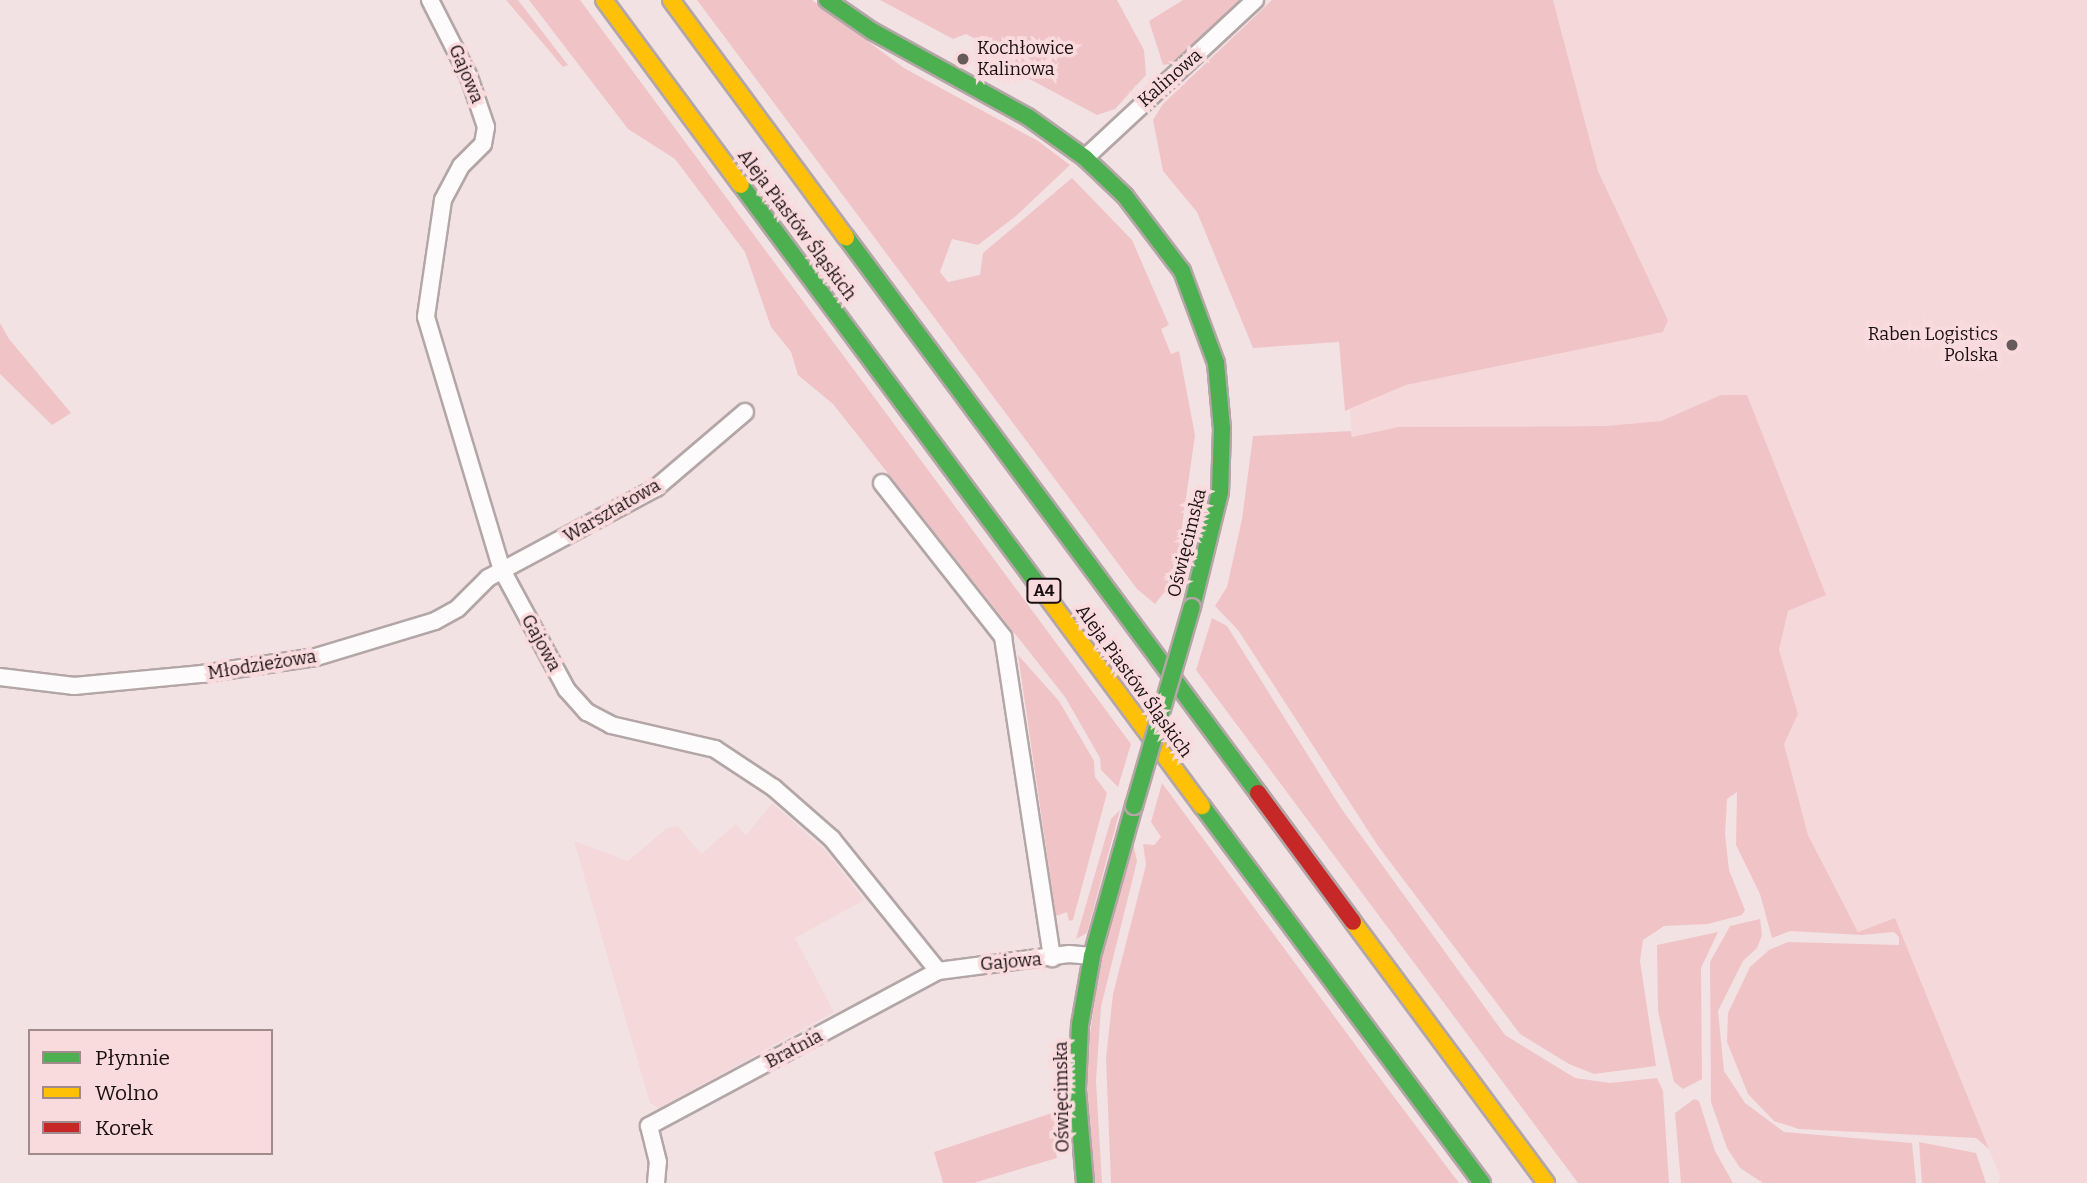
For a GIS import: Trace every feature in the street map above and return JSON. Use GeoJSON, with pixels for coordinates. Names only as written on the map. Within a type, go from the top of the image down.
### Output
{"type":"FeatureCollection","features":[{"type":"Feature","properties":{"kind":"main road","name":"Aleja Piastów Śląskich"},"geometry":{"type":"LineString","coordinates":[[604,0],[1482,1183]]}},
{"type":"Feature","properties":{"kind":"main road","name":"Aleja Piastów Śląskich"},"geometry":{"type":"LineString","coordinates":[[671,0],[1546,1183]]}},
{"type":"Feature","properties":{"kind":"main road","name":"Oświęcimska"},"geometry":{"type":"LineString","coordinates":[[827,0],[872,31],[1028,117],[1085,158],[1132,205],[1182,271],[1199,308],[1216,363],[1222,418],[1220,492],[1192,607],[1092,956],[1078,1062],[1085,1183]]}},
{"type":"Feature","properties":{"kind":"street","name":"Gajowa"},"geometry":{"type":"LineString","coordinates":[[430,0],[469,77],[486,127],[483,144],[461,166],[443,200],[426,317],[502,570],[567,690],[587,712],[611,725],[715,749],[774,788],[832,839],[938,971],[1092,956]]}},
{"type":"Feature","properties":{"kind":"street","name":"Kalinowa"},"geometry":{"type":"LineString","coordinates":[[1085,158],[1255,0]]}},
{"type":"Feature","properties":{"kind":"street","name":"Warsztatowa"},"geometry":{"type":"LineString","coordinates":[[502,570],[631,505],[675,474],[745,412]]}},
{"type":"Feature","properties":{"kind":"street"},"geometry":{"type":"LineString","coordinates":[[882,483],[1003,637],[1052,958]]}},
{"type":"Feature","properties":{"kind":"street","name":"Młodzieżowa"},"geometry":{"type":"LineString","coordinates":[[0,677],[74,686],[111,685],[316,657],[452,613],[488,578],[502,570]]}},
{"type":"Feature","properties":{"kind":"street","name":"Bratnia"},"geometry":{"type":"LineString","coordinates":[[656,1183],[658,1161],[649,1126],[938,971]]}},
{"type":"Feature","properties":{"kind":"shaded area"},"geometry":{"type":"Polygon","coordinates":[[[506,0],[518,0],[568,65],[563,67],[506,0]]]}},
{"type":"Feature","properties":{"kind":"shaded area"},"geometry":{"type":"Polygon","coordinates":[[[529,0],[580,0],[1131,744],[1118,787],[1101,770],[1100,758],[1065,697],[833,404],[798,375],[791,352],[771,327],[745,252],[675,159],[628,129],[529,0]]]}},
{"type":"Feature","properties":{"kind":"shaded area"},"geometry":{"type":"Polygon","coordinates":[[[697,0],[812,0],[904,68],[1038,141],[1070,165],[1016,216],[978,245],[952,239],[940,272],[948,282],[980,275],[983,253],[1072,178],[1132,240],[1169,325],[1161,329],[1171,354],[1179,351],[1195,435],[1178,555],[1181,571],[1155,604],[1137,589],[697,0]]]}},
{"type":"Feature","properties":{"kind":"shaded area"},"geometry":{"type":"Polygon","coordinates":[[[880,0],[1117,0],[1144,50],[1146,75],[1115,109],[1097,115],[994,60],[990,47],[966,34],[953,39],[880,0]]]}},
{"type":"Feature","properties":{"kind":"shaded area"},"geometry":{"type":"Polygon","coordinates":[[[1183,0],[1244,0],[1176,63],[1163,65],[1149,21],[1183,0]]]}},
{"type":"Feature","properties":{"kind":"shaded area"},"geometry":{"type":"Polygon","coordinates":[[[1272,0],[1553,0],[1598,171],[1668,320],[1663,332],[1406,385],[1345,411],[1339,342],[1253,348],[1197,212],[1163,171],[1153,120],[1163,104],[1272,0]]]}},
{"type":"Feature","properties":{"kind":"shaded area"},"geometry":{"type":"Polygon","coordinates":[[[1553,0],[2087,0],[2087,1183],[1999,1183],[2000,1176],[1895,918],[1858,932],[1808,835],[1784,744],[1798,714],[1779,650],[1788,611],[1826,595],[1721,395],[1661,421],[1605,426],[1398,427],[1352,437],[1350,410],[1406,385],[1668,320],[1598,171],[1553,0]]]}},
{"type":"Feature","properties":{"kind":"shaded area"},"geometry":{"type":"Polygon","coordinates":[[[0,323],[9,339],[71,413],[52,425],[0,374],[0,323]]]}},
{"type":"Feature","properties":{"kind":"shaded area"},"geometry":{"type":"Polygon","coordinates":[[[1721,395],[1747,395],[1826,595],[1788,611],[1779,650],[1798,714],[1784,744],[1808,835],[1858,932],[1895,918],[1989,1149],[1976,1138],[1799,1129],[1774,1121],[1748,1094],[1727,1042],[1728,1013],[1750,967],[1769,950],[1788,942],[1899,945],[1899,937],[1894,932],[1862,935],[1790,931],[1772,938],[1760,894],[1736,845],[1737,792],[1727,799],[1725,834],[1729,870],[1745,910],[1742,915],[1708,924],[1664,926],[1643,940],[1640,961],[1656,1066],[1594,1074],[1569,1064],[1520,1034],[1378,846],[1238,630],[1215,606],[1227,587],[1242,519],[1253,436],[1351,431],[1352,437],[1398,427],[1605,426],[1661,421],[1721,395]]]}},
{"type":"Feature","properties":{"kind":"shaded area"},"geometry":{"type":"Polygon","coordinates":[[[1212,618],[1227,626],[1341,808],[1505,1035],[1575,1078],[1610,1083],[1657,1078],[1663,1091],[1669,1183],[1578,1183],[1196,670],[1212,618]]]}},
{"type":"Feature","properties":{"kind":"shaded area"},"geometry":{"type":"Polygon","coordinates":[[[1018,655],[1059,701],[1094,761],[1095,777],[1107,793],[1073,920],[1069,921],[1067,912],[1056,916],[1018,655]]]}},
{"type":"Feature","properties":{"kind":"shaded area"},"geometry":{"type":"Polygon","coordinates":[[[1162,783],[1459,1183],[1111,1183],[1106,1058],[1113,994],[1146,865],[1143,844],[1154,845],[1161,837],[1151,822],[1162,783]]]}},
{"type":"Feature","properties":{"kind":"shaded area"},"geometry":{"type":"Polygon","coordinates":[[[772,803],[825,850],[864,900],[795,938],[834,1012],[659,1108],[650,1103],[574,841],[628,861],[667,828],[678,826],[701,854],[736,824],[746,836],[772,803]]]}},
{"type":"Feature","properties":{"kind":"shaded area"},"geometry":{"type":"Polygon","coordinates":[[[1120,810],[1087,933],[1076,939],[1111,819],[1120,810]]]}},
{"type":"Feature","properties":{"kind":"shaded area"},"geometry":{"type":"Polygon","coordinates":[[[1133,843],[1137,861],[1101,1007],[1096,1081],[1102,1183],[1095,1183],[1088,1128],[1088,1048],[1101,957],[1133,843]]]}},
{"type":"Feature","properties":{"kind":"shaded area"},"geometry":{"type":"Polygon","coordinates":[[[1760,919],[1762,935],[1757,948],[1743,961],[1718,1011],[1724,1071],[1745,1103],[1784,1132],[1912,1143],[1916,1183],[1763,1183],[1740,1168],[1727,1148],[1711,1102],[1710,962],[1730,926],[1760,919]]]}},
{"type":"Feature","properties":{"kind":"shaded area"},"geometry":{"type":"Polygon","coordinates":[[[1718,932],[1701,968],[1702,1079],[1683,1089],[1674,1082],[1658,1011],[1657,945],[1718,932]]]}},
{"type":"Feature","properties":{"kind":"shaded area"},"geometry":{"type":"Polygon","coordinates":[[[1694,1099],[1699,1101],[1715,1151],[1733,1183],[1681,1183],[1675,1113],[1694,1099]]]}},
{"type":"Feature","properties":{"kind":"shaded area"},"geometry":{"type":"Polygon","coordinates":[[[1058,1111],[1063,1150],[1056,1152],[1057,1158],[974,1183],[943,1183],[934,1152],[1058,1111]]]}},
{"type":"Feature","properties":{"kind":"shaded area"},"geometry":{"type":"Polygon","coordinates":[[[1919,1142],[1976,1153],[1986,1183],[1922,1183],[1919,1142]]]}},
{"type":"Feature","properties":{"kind":"traffic: fast"},"geometry":{"type":"LineString","coordinates":[[827,0],[872,31],[1028,117],[1085,158],[1125,196],[1182,271],[1216,363],[1222,429],[1220,492],[1192,607]]}},
{"type":"Feature","properties":{"kind":"traffic: fast"},"geometry":{"type":"LineString","coordinates":[[741,185],[1039,586]]}},
{"type":"Feature","properties":{"kind":"traffic: fast"},"geometry":{"type":"LineString","coordinates":[[846,237],[1258,793]]}},
{"type":"Feature","properties":{"kind":"traffic: fast"},"geometry":{"type":"LineString","coordinates":[[1134,806],[1192,607]]}},
{"type":"Feature","properties":{"kind":"traffic: fast"},"geometry":{"type":"LineString","coordinates":[[1085,1183],[1077,1090],[1080,1025],[1092,956],[1134,806]]}},
{"type":"Feature","properties":{"kind":"traffic: fast"},"geometry":{"type":"LineString","coordinates":[[1202,806],[1482,1183]]}},
{"type":"Feature","properties":{"kind":"traffic: slow"},"geometry":{"type":"LineString","coordinates":[[604,0],[741,185]]}},
{"type":"Feature","properties":{"kind":"traffic: slow"},"geometry":{"type":"LineString","coordinates":[[671,0],[846,237]]}},
{"type":"Feature","properties":{"kind":"traffic: slow"},"geometry":{"type":"LineString","coordinates":[[1039,586],[1202,806]]}},
{"type":"Feature","properties":{"kind":"traffic: slow"},"geometry":{"type":"LineString","coordinates":[[1353,922],[1546,1183]]}},
{"type":"Feature","properties":{"kind":"traffic: jam"},"geometry":{"type":"LineString","coordinates":[[1258,793],[1353,922]]}},
{"type":"Feature","properties":{"kind":"place","name":"Kochłowice Kalinowa"},"geometry":{"type":"Point","coordinates":[963,59]}},
{"type":"Feature","properties":{"kind":"place","name":"Raben Logistics Polska"},"geometry":{"type":"Point","coordinates":[2012,345]}}]}
